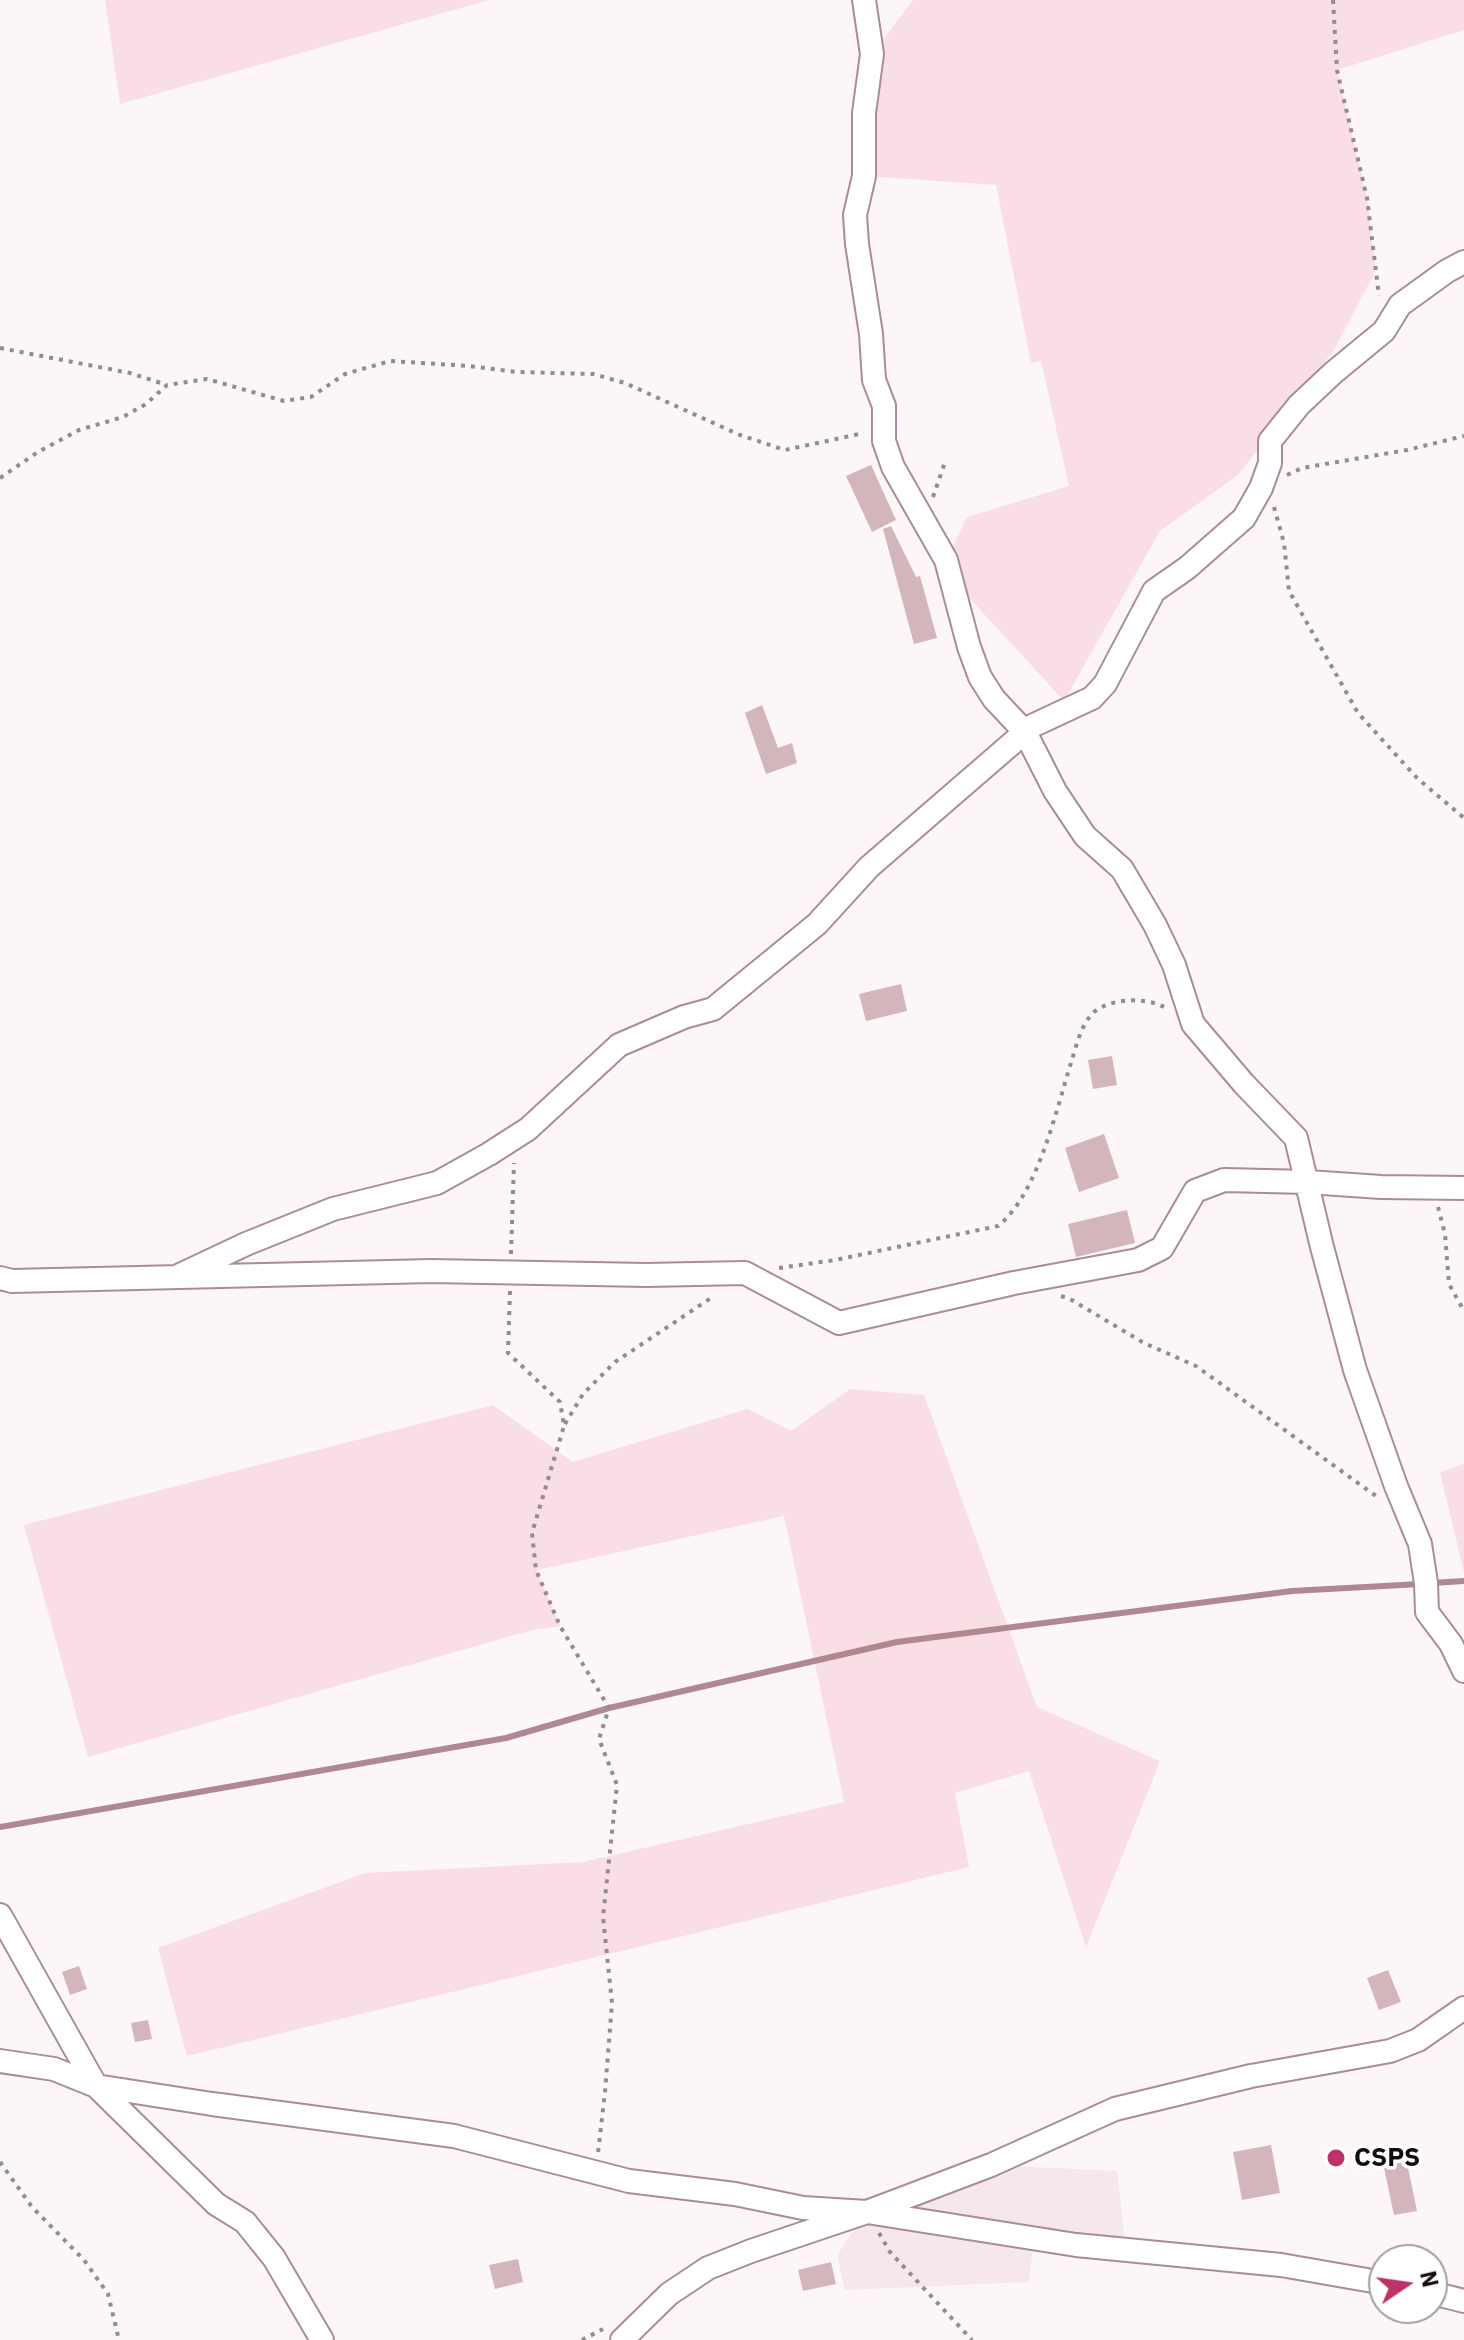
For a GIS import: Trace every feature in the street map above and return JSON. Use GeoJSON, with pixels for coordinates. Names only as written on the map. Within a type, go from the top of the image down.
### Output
{"type":"FeatureCollection","features":[{"type":"Feature","properties":{"kind":"street"},"geometry":{"type":"LineString","coordinates":[[864,0],[872,54],[864,113],[864,176],[855,215],[874,380],[884,406],[884,441],[893,467],[946,560],[980,677],[994,699],[1025,732],[1055,791],[1085,836],[1122,869],[1174,965],[1193,1024],[1296,1138],[1355,1370],[1420,1544],[1427,1612],[1451,1644],[1463,1674]]}},
{"type":"Feature","properties":{"kind":"street"},"geometry":{"type":"LineString","coordinates":[[176,1277],[246,1244],[333,1209],[437,1183],[528,1129],[619,1045],[684,1017],[713,1009],[817,924],[869,867],[1025,732],[1092,698],[1105,684],[1154,591],[1187,568],[1244,518],[1261,488],[1270,463],[1270,441],[1299,405],[1384,331],[1400,305],[1464,262]]}},
{"type":"Feature","properties":{"kind":"street"},"geometry":{"type":"LineString","coordinates":[[0,1278],[12,1281],[431,1271],[646,1275],[745,1273],[839,1323],[1014,1283],[1138,1260],[1162,1248],[1195,1191],[1224,1180],[1464,1188]]}},
{"type":"Feature","properties":{"kind":"street"},"geometry":{"type":"LineString","coordinates":[[0,1915],[96,2086],[216,2204],[245,2222],[274,2258],[322,2340]]}},
{"type":"Feature","properties":{"kind":"street"},"geometry":{"type":"LineString","coordinates":[[622,2340],[669,2294],[708,2268],[751,2251],[867,2212],[991,2165],[1115,2109],[1251,2076],[1390,2051],[1418,2040],[1464,2008]]}},
{"type":"Feature","properties":{"kind":"street"},"geometry":{"type":"LineString","coordinates":[[0,2061],[54,2069],[96,2086],[454,2136],[629,2181],[735,2194],[803,2208],[867,2212],[1076,2245],[1281,2265],[1368,2280]]}},
{"type":"Feature","properties":{"kind":"path"},"geometry":{"type":"LineString","coordinates":[[1333,0],[1337,70],[1367,198],[1384,331]]}},
{"type":"Feature","properties":{"kind":"path"},"geometry":{"type":"LineString","coordinates":[[0,348],[130,373],[167,385],[207,379],[284,401],[311,397],[345,374],[390,361],[517,372],[593,374],[625,383],[740,435],[785,450],[857,433],[873,434],[884,441]]}},
{"type":"Feature","properties":{"kind":"path"},"geometry":{"type":"LineString","coordinates":[[0,478],[38,452],[79,430],[123,417],[146,404],[167,385]]}},
{"type":"Feature","properties":{"kind":"path"},"geometry":{"type":"LineString","coordinates":[[1464,436],[1407,450],[1302,468],[1261,488],[1273,503],[1284,543],[1289,591],[1358,713],[1417,778],[1464,818]]}},
{"type":"Feature","properties":{"kind":"path"},"geometry":{"type":"LineString","coordinates":[[923,519],[936,492],[945,462]]}},
{"type":"Feature","properties":{"kind":"path"},"geometry":{"type":"LineString","coordinates":[[595,2172],[612,2003],[603,1917],[617,1785],[599,1739],[609,1708],[560,1626],[536,1570],[532,1533],[564,1426],[583,1394],[615,1362],[691,1313],[745,1273],[835,1260],[998,1226],[1007,1218],[1035,1174],[1080,1037],[1092,1014],[1109,1003],[1153,1000],[1193,1024]]}},
{"type":"Feature","properties":{"kind":"path"},"geometry":{"type":"LineString","coordinates":[[517,1137],[508,1353],[560,1402],[564,1426]]}},
{"type":"Feature","properties":{"kind":"path"},"geometry":{"type":"LineString","coordinates":[[1434,1188],[1445,1234],[1449,1284],[1464,1311]]}},
{"type":"Feature","properties":{"kind":"path"},"geometry":{"type":"LineString","coordinates":[[1056,1295],[1070,1299],[1144,1343],[1196,1366],[1408,1518]]}},
{"type":"Feature","properties":{"kind":"path"},"geometry":{"type":"LineString","coordinates":[[0,2162],[32,2207],[84,2260],[108,2294],[119,2340]]}},
{"type":"Feature","properties":{"kind":"path"},"geometry":{"type":"LineString","coordinates":[[867,2212],[890,2252],[972,2340]]}},
{"type":"Feature","properties":{"kind":"shaded area"},"geometry":{"type":"Polygon","coordinates":[[[105,0],[489,0],[120,104],[105,0]]]}},
{"type":"Feature","properties":{"kind":"shaded area"},"geometry":{"type":"Polygon","coordinates":[[[913,0],[1464,0],[1464,30],[1337,70],[1367,198],[1376,270],[1334,350],[1238,475],[1160,531],[1064,701],[951,578],[946,560],[967,517],[1069,486],[1041,361],[1031,363],[996,185],[864,176],[872,54],[913,0]]]}},
{"type":"Feature","properties":{"kind":"shaded area"},"geometry":{"type":"Polygon","coordinates":[[[850,1389],[924,1395],[1037,1707],[1160,1761],[1086,1947],[1029,1771],[955,1793],[969,1867],[187,2056],[158,1948],[365,1873],[583,1862],[844,1802],[784,1516],[537,1570],[560,1626],[532,1630],[88,1757],[24,1525],[493,1405],[573,1462],[747,1409],[791,1431],[850,1389]]]}},
{"type":"Feature","properties":{"kind":"shaded area"},"geometry":{"type":"Polygon","coordinates":[[[1464,1464],[1464,1573],[1440,1472],[1464,1464]]]}},
{"type":"Feature","properties":{"kind":"shaded area"},"geometry":{"type":"Polygon","coordinates":[[[991,2165],[1117,2171],[1126,2250],[1034,2239],[1029,2282],[845,2290],[837,2255],[867,2212],[991,2165]]]}},
{"type":"Feature","properties":{"kind":"building"},"geometry":{"type":"Polygon","coordinates":[[[871,465],[896,520],[872,532],[846,476],[871,465]]]}},
{"type":"Feature","properties":{"kind":"building"},"geometry":{"type":"Polygon","coordinates":[[[891,526],[916,577],[920,576],[937,638],[914,644],[883,529],[891,526]]]}},
{"type":"Feature","properties":{"kind":"building"},"geometry":{"type":"Polygon","coordinates":[[[762,705],[778,748],[792,743],[797,763],[766,774],[745,713],[762,705]]]}},
{"type":"Feature","properties":{"kind":"building"},"geometry":{"type":"Polygon","coordinates":[[[901,984],[907,1011],[866,1021],[859,994],[901,984]]]}},
{"type":"Feature","properties":{"kind":"building"},"geometry":{"type":"Polygon","coordinates":[[[1112,1056],[1117,1085],[1093,1089],[1088,1060],[1112,1056]]]}},
{"type":"Feature","properties":{"kind":"building"},"geometry":{"type":"Polygon","coordinates":[[[1104,1134],[1119,1178],[1079,1192],[1065,1148],[1104,1134]]]}},
{"type":"Feature","properties":{"kind":"building"},"geometry":{"type":"Polygon","coordinates":[[[1127,1210],[1135,1243],[1076,1257],[1068,1224],[1127,1210]]]}},
{"type":"Feature","properties":{"kind":"building"},"geometry":{"type":"Polygon","coordinates":[[[79,1966],[87,1989],[70,1995],[62,1972],[79,1966]]]}},
{"type":"Feature","properties":{"kind":"building"},"geometry":{"type":"Polygon","coordinates":[[[1388,1970],[1401,2002],[1379,2010],[1367,1978],[1388,1970]]]}},
{"type":"Feature","properties":{"kind":"building"},"geometry":{"type":"Polygon","coordinates":[[[148,2020],[152,2039],[135,2042],[131,2023],[148,2020]]]}},
{"type":"Feature","properties":{"kind":"building"},"geometry":{"type":"Polygon","coordinates":[[[1271,2145],[1280,2193],[1242,2200],[1233,2152],[1271,2145]]]}},
{"type":"Feature","properties":{"kind":"building"},"geometry":{"type":"Polygon","coordinates":[[[1406,2158],[1417,2211],[1394,2215],[1383,2163],[1406,2158]]]}},
{"type":"Feature","properties":{"kind":"building"},"geometry":{"type":"Polygon","coordinates":[[[518,2259],[523,2282],[495,2289],[489,2265],[518,2259]]]}},
{"type":"Feature","properties":{"kind":"building"},"geometry":{"type":"Polygon","coordinates":[[[831,2262],[836,2284],[803,2291],[798,2270],[831,2262]]]}},
{"type":"Feature","properties":{"kind":"waterway"},"geometry":{"type":"LineString","coordinates":[[1432,1583],[1464,1581]]}},
{"type":"Feature","properties":{"kind":"waterway"},"geometry":{"type":"LineString","coordinates":[[0,1827],[506,1738],[609,1708],[897,1642],[1292,1591],[1420,1584]]}},
{"type":"Feature","properties":{"kind":"place","name":"CSPS"},"geometry":{"type":"Point","coordinates":[1336,2158]}}]}
